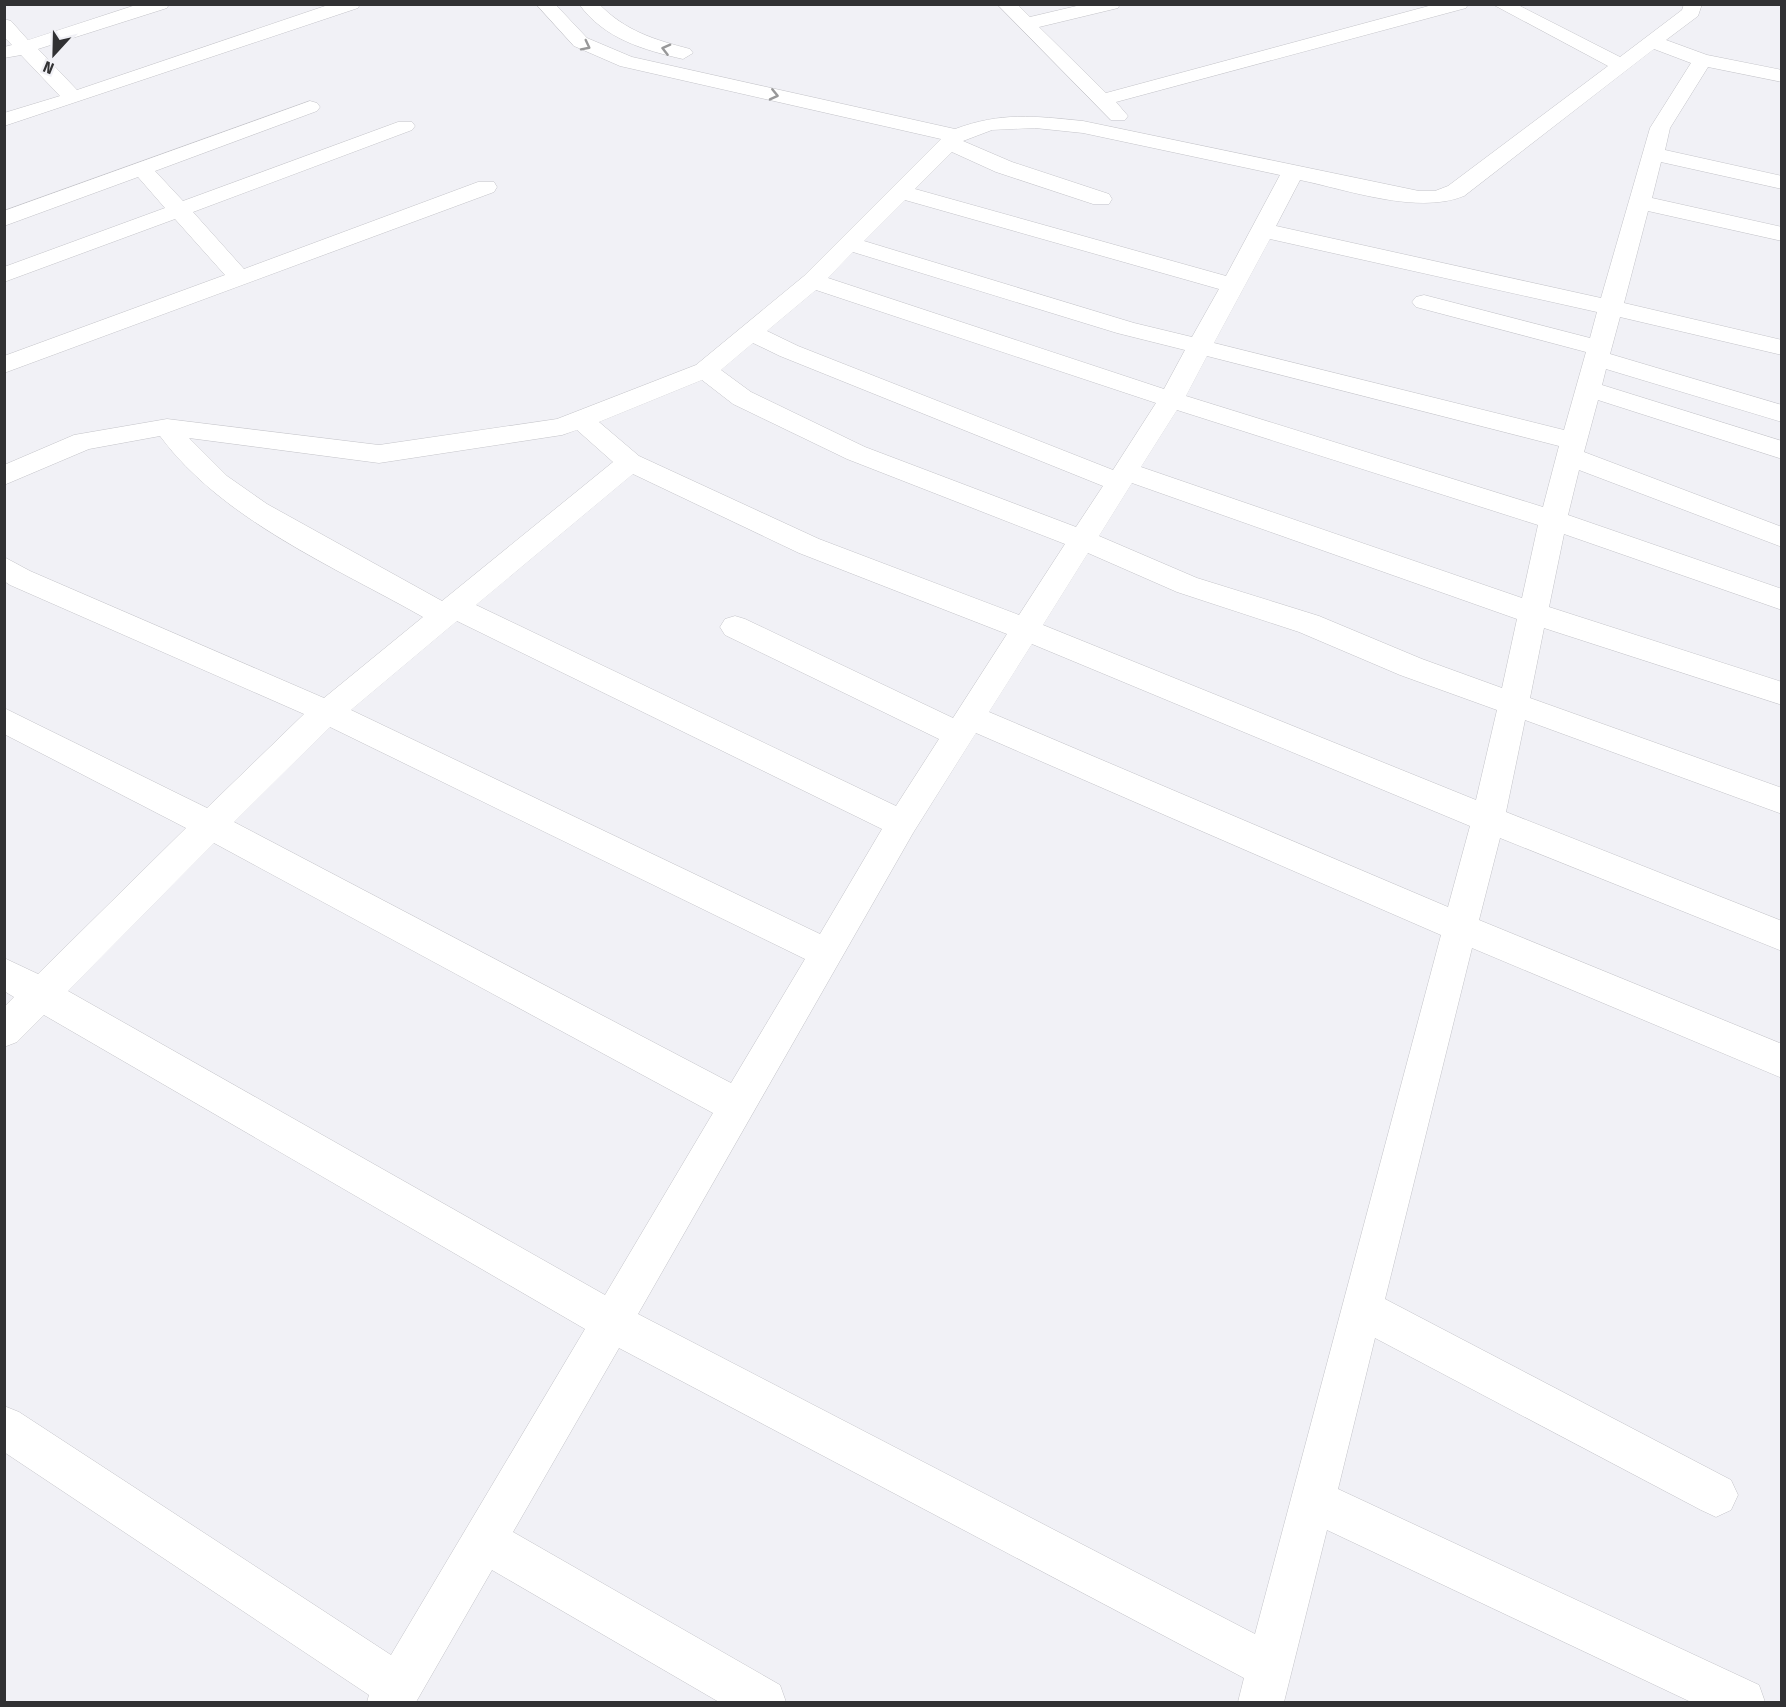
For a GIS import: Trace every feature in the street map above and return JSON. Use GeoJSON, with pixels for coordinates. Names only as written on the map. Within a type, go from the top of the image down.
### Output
{"type":"FeatureCollection","features":[{"type":"Feature","properties":{"kind":"street"},"geometry":{"type":"LineString","coordinates":[[4,54],[160,4]]}},
{"type":"Feature","properties":{"kind":"street"},"geometry":{"type":"LineString","coordinates":[[4,120],[351,4]]}},
{"type":"Feature","properties":{"kind":"street"},"geometry":{"type":"LineString","coordinates":[[545,4],[575,40],[608,55],[954,132],[995,162],[1101,199]]}},
{"type":"Feature","properties":{"kind":"street"},"geometry":{"type":"LineString","coordinates":[[588,4],[604,23],[627,37],[706,58]]}},
{"type":"Feature","properties":{"kind":"street"},"geometry":{"type":"LineString","coordinates":[[1006,4],[1142,140]]}},
{"type":"Feature","properties":{"kind":"street"},"geometry":{"type":"LineString","coordinates":[[1026,24],[1112,4]]}},
{"type":"Feature","properties":{"kind":"street"},"geometry":{"type":"LineString","coordinates":[[1102,100],[1459,4]]}},
{"type":"Feature","properties":{"kind":"street"},"geometry":{"type":"LineString","coordinates":[[1501,4],[1621,65]]}},
{"type":"Feature","properties":{"kind":"street"},"geometry":{"type":"LineString","coordinates":[[4,973],[612,1322],[1266,1685],[1458,927],[1488,819],[1553,520],[1654,154],[1677,51],[1693,4]]}},
{"type":"Feature","properties":{"kind":"street"},"geometry":{"type":"LineString","coordinates":[[4,25],[73,98]]}},
{"type":"Feature","properties":{"kind":"street"},"geometry":{"type":"LineString","coordinates":[[4,476],[83,441],[167,427],[379,454],[562,427],[591,428],[724,384],[750,332],[812,281],[900,192],[954,132],[989,124],[1047,123],[1083,127],[1142,140],[1288,182],[1431,199],[1456,191],[1621,65],[1677,51],[1782,76]]}},
{"type":"Feature","properties":{"kind":"street"},"geometry":{"type":"LineString","coordinates":[[4,219],[310,107]]}},
{"type":"Feature","properties":{"kind":"street"},"geometry":{"type":"LineString","coordinates":[[4,275],[405,126]]}},
{"type":"Feature","properties":{"kind":"street"},"geometry":{"type":"LineString","coordinates":[[1654,154],[1782,183]]}},
{"type":"Feature","properties":{"kind":"street"},"geometry":{"type":"LineString","coordinates":[[142,169],[176,210],[240,278]]}},
{"type":"Feature","properties":{"kind":"street"},"geometry":{"type":"LineString","coordinates":[[4,1427],[395,1695],[902,824],[1171,399],[1288,182]]}},
{"type":"Feature","properties":{"kind":"street"},"geometry":{"type":"LineString","coordinates":[[4,365],[486,187]]}},
{"type":"Feature","properties":{"kind":"street"},"geometry":{"type":"LineString","coordinates":[[900,192],[1232,285]]}},
{"type":"Feature","properties":{"kind":"street"},"geometry":{"type":"LineString","coordinates":[[1640,201],[1782,234]]}},
{"type":"Feature","properties":{"kind":"street"},"geometry":{"type":"LineString","coordinates":[[1261,230],[1782,348]]}},
{"type":"Feature","properties":{"kind":"street"},"geometry":{"type":"LineString","coordinates":[[849,244],[1046,305],[1198,348],[1363,386],[1572,449],[1782,538]]}},
{"type":"Feature","properties":{"kind":"street"},"geometry":{"type":"LineString","coordinates":[[812,281],[1171,399],[1553,520],[1782,600]]}},
{"type":"Feature","properties":{"kind":"street"},"geometry":{"type":"LineString","coordinates":[[1424,302],[1598,353],[1782,414]]}},
{"type":"Feature","properties":{"kind":"street"},"geometry":{"type":"LineString","coordinates":[[750,332],[789,351],[1122,477],[1782,694]]}},
{"type":"Feature","properties":{"kind":"street"},"geometry":{"type":"LineString","coordinates":[[724,384],[856,453],[1083,540],[1187,585],[1309,624],[1411,667],[1782,801]]}},
{"type":"Feature","properties":{"kind":"street"},"geometry":{"type":"LineString","coordinates":[[1588,389],[1782,450]]}},
{"type":"Feature","properties":{"kind":"street"},"geometry":{"type":"LineString","coordinates":[[167,427],[192,461],[248,506],[449,611],[902,824]]}},
{"type":"Feature","properties":{"kind":"street"},"geometry":{"type":"LineString","coordinates":[[591,428],[630,462],[809,546],[1025,629],[1488,819],[1782,936]]}},
{"type":"Feature","properties":{"kind":"street"},"geometry":{"type":"LineString","coordinates":[[4,1031],[210,825],[326,713],[630,462]]}},
{"type":"Feature","properties":{"kind":"street"},"geometry":{"type":"LineString","coordinates":[[4,567],[20,578],[326,713],[826,953]]}},
{"type":"Feature","properties":{"kind":"street"},"geometry":{"type":"LineString","coordinates":[[735,627],[964,726],[1782,1061]]}},
{"type":"Feature","properties":{"kind":"street"},"geometry":{"type":"LineString","coordinates":[[4,720],[210,825],[737,1106]]}},
{"type":"Feature","properties":{"kind":"street"},"geometry":{"type":"LineString","coordinates":[[1361,1308],[1716,1496]]}},
{"type":"Feature","properties":{"kind":"street"},"geometry":{"type":"LineString","coordinates":[[1312,1500],[1742,1702]]}},
{"type":"Feature","properties":{"kind":"street"},"geometry":{"type":"LineString","coordinates":[[484,1540],[763,1702]]}}]}
